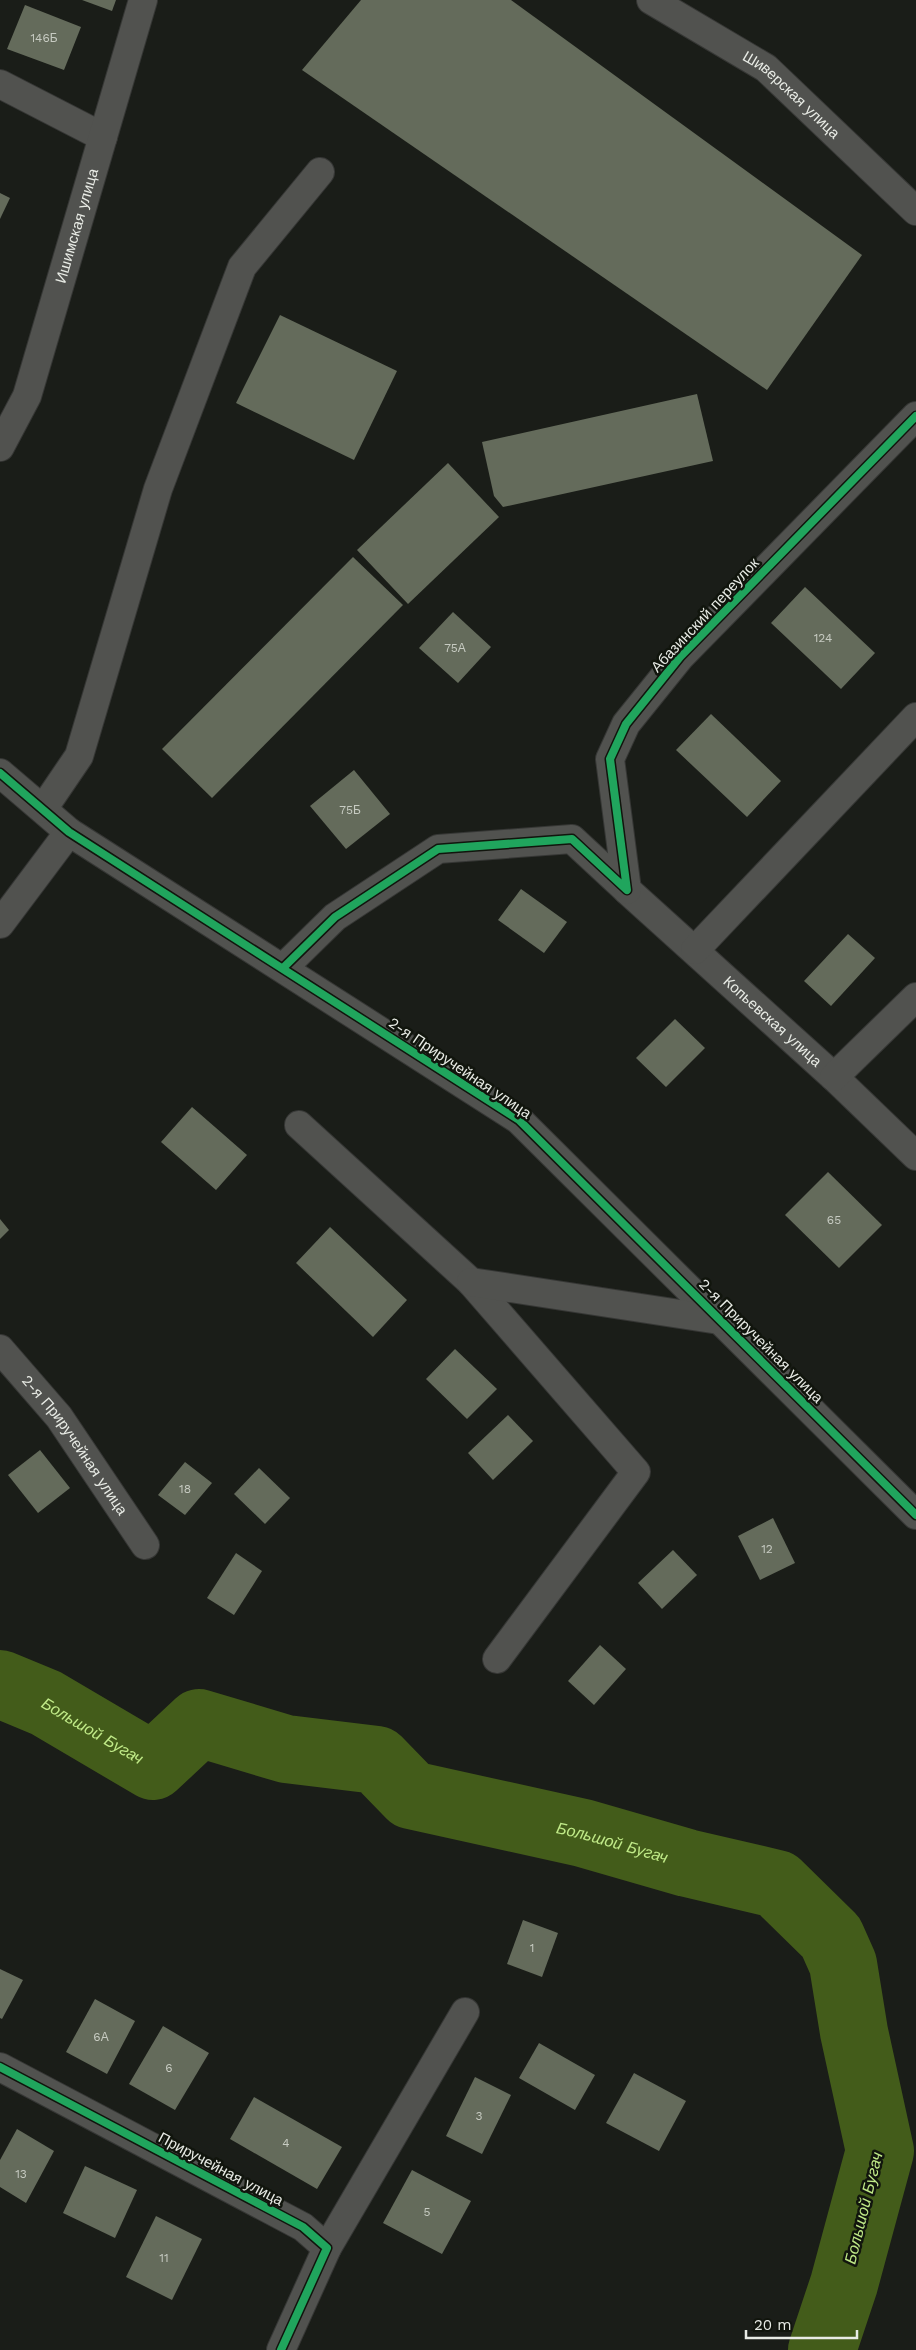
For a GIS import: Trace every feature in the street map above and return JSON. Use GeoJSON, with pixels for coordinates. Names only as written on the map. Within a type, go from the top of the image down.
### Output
{"type":"FeatureCollection","features":[{"type":"Feature","properties":{"kind":"street","name":"Ишимская улица"},"geometry":{"type":"LineString","coordinates":[[0,446],[27,396],[142,0]]}},
{"type":"Feature","properties":{"kind":"street","name":"Шиверская улица"},"geometry":{"type":"LineString","coordinates":[[651,0],[766,68],[916,211]]}},
{"type":"Feature","properties":{"kind":"street"},"geometry":{"type":"LineString","coordinates":[[0,84],[103,137]]}},
{"type":"Feature","properties":{"kind":"street"},"geometry":{"type":"LineString","coordinates":[[43,809],[79,756],[158,489],[242,267],[320,172]]}},
{"type":"Feature","properties":{"kind":"street","name":"Абазинский переулок"},"geometry":{"type":"LineString","coordinates":[[627,890],[610,760],[626,724],[680,657],[916,416]]}},
{"type":"Feature","properties":{"kind":"street"},"geometry":{"type":"LineString","coordinates":[[695,950],[916,717]]}},
{"type":"Feature","properties":{"kind":"street","name":"2-я Приручейная улица"},"geometry":{"type":"LineString","coordinates":[[0,773],[69,832],[519,1120],[719,1320],[913,1506]]}},
{"type":"Feature","properties":{"kind":"street"},"geometry":{"type":"LineString","coordinates":[[0,924],[69,832]]}},
{"type":"Feature","properties":{"kind":"street"},"geometry":{"type":"LineString","coordinates":[[283,968],[335,917],[438,849],[572,839],[627,890]]}},
{"type":"Feature","properties":{"kind":"street","name":"Копьевская улица"},"geometry":{"type":"LineString","coordinates":[[627,890],[834,1077],[916,1156]]}},
{"type":"Feature","properties":{"kind":"street"},"geometry":{"type":"LineString","coordinates":[[834,1077],[916,997]]}},
{"type":"Feature","properties":{"kind":"street"},"geometry":{"type":"LineString","coordinates":[[299,1125],[471,1282],[636,1472],[497,1659]]}},
{"type":"Feature","properties":{"kind":"street"},"geometry":{"type":"LineString","coordinates":[[471,1282],[719,1320]]}},
{"type":"Feature","properties":{"kind":"street","name":"2-я Приручейная улица"},"geometry":{"type":"LineString","coordinates":[[0,1349],[59,1417],[145,1545]]}},
{"type":"Feature","properties":{"kind":"street"},"geometry":{"type":"LineString","coordinates":[[280,2350],[326,2248],[465,2012]]}},
{"type":"Feature","properties":{"kind":"street","name":"Приручейная улица"},"geometry":{"type":"LineString","coordinates":[[0,2067],[303,2227],[326,2248]]}},
{"type":"Feature","properties":{"kind":"building"},"geometry":{"type":"Polygon","coordinates":[[[82,0],[116,0],[112,11],[82,0]]]}},
{"type":"Feature","properties":{"kind":"building"},"geometry":{"type":"Polygon","coordinates":[[[361,0],[511,0],[862,255],[767,390],[302,70],[361,0]]]}},
{"type":"Feature","properties":{"kind":"building"},"geometry":{"type":"Polygon","coordinates":[[[25,5],[81,27],[64,70],[7,49],[25,5]]]}},
{"type":"Feature","properties":{"kind":"building"},"geometry":{"type":"Polygon","coordinates":[[[0,193],[10,198],[0,219],[0,193]]]}},
{"type":"Feature","properties":{"kind":"building"},"geometry":{"type":"Polygon","coordinates":[[[280,315],[397,371],[354,460],[236,403],[280,315]]]}},
{"type":"Feature","properties":{"kind":"building"},"geometry":{"type":"Polygon","coordinates":[[[697,394],[713,461],[503,507],[494,496],[482,442],[697,394]]]}},
{"type":"Feature","properties":{"kind":"building"},"geometry":{"type":"Polygon","coordinates":[[[448,463],[499,517],[408,604],[357,550],[448,463]]]}},
{"type":"Feature","properties":{"kind":"building"},"geometry":{"type":"Polygon","coordinates":[[[353,557],[403,605],[212,798],[162,749],[353,557]]]}},
{"type":"Feature","properties":{"kind":"building"},"geometry":{"type":"Polygon","coordinates":[[[805,587],[875,653],[841,689],[771,623],[805,587]]]}},
{"type":"Feature","properties":{"kind":"building"},"geometry":{"type":"Polygon","coordinates":[[[453,612],[491,647],[458,683],[419,648],[453,612]]]}},
{"type":"Feature","properties":{"kind":"building"},"geometry":{"type":"Polygon","coordinates":[[[711,714],[781,781],[747,817],[676,750],[711,714]]]}},
{"type":"Feature","properties":{"kind":"building"},"geometry":{"type":"Polygon","coordinates":[[[354,770],[390,814],[346,849],[310,806],[354,770]]]}},
{"type":"Feature","properties":{"kind":"building"},"geometry":{"type":"Polygon","coordinates":[[[521,889],[567,922],[544,953],[498,920],[521,889]]]}},
{"type":"Feature","properties":{"kind":"building"},"geometry":{"type":"Polygon","coordinates":[[[848,934],[875,958],[831,1006],[804,981],[848,934]]]}},
{"type":"Feature","properties":{"kind":"building"},"geometry":{"type":"Polygon","coordinates":[[[675,1019],[705,1048],[666,1087],[636,1058],[675,1019]]]}},
{"type":"Feature","properties":{"kind":"building"},"geometry":{"type":"Polygon","coordinates":[[[192,1107],[247,1155],[216,1190],[161,1142],[192,1107]]]}},
{"type":"Feature","properties":{"kind":"building"},"geometry":{"type":"Polygon","coordinates":[[[828,1172],[882,1225],[839,1268],[785,1215],[828,1172]]]}},
{"type":"Feature","properties":{"kind":"building"},"geometry":{"type":"Polygon","coordinates":[[[0,1219],[9,1230],[0,1239],[0,1219]]]}},
{"type":"Feature","properties":{"kind":"building"},"geometry":{"type":"Polygon","coordinates":[[[330,1227],[407,1300],[373,1337],[296,1263],[330,1227]]]}},
{"type":"Feature","properties":{"kind":"building"},"geometry":{"type":"Polygon","coordinates":[[[455,1349],[497,1389],[467,1419],[426,1379],[455,1349]]]}},
{"type":"Feature","properties":{"kind":"building"},"geometry":{"type":"Polygon","coordinates":[[[508,1415],[533,1441],[493,1480],[468,1453],[508,1415]]]}},
{"type":"Feature","properties":{"kind":"building"},"geometry":{"type":"Polygon","coordinates":[[[40,1450],[70,1488],[38,1513],[8,1475],[40,1450]]]}},
{"type":"Feature","properties":{"kind":"building"},"geometry":{"type":"Polygon","coordinates":[[[185,1462],[212,1483],[185,1515],[158,1495],[185,1462]]]}},
{"type":"Feature","properties":{"kind":"building"},"geometry":{"type":"Polygon","coordinates":[[[259,1468],[290,1498],[265,1524],[234,1494],[259,1468]]]}},
{"type":"Feature","properties":{"kind":"building"},"geometry":{"type":"Polygon","coordinates":[[[773,1518],[795,1563],[760,1580],[738,1536],[773,1518]]]}},
{"type":"Feature","properties":{"kind":"building"},"geometry":{"type":"Polygon","coordinates":[[[673,1550],[697,1575],[662,1609],[638,1583],[673,1550]]]}},
{"type":"Feature","properties":{"kind":"building"},"geometry":{"type":"Polygon","coordinates":[[[236,1553],[262,1571],[234,1615],[207,1598],[236,1553]]]}},
{"type":"Feature","properties":{"kind":"building"},"geometry":{"type":"Polygon","coordinates":[[[600,1645],[626,1669],[594,1705],[568,1681],[600,1645]]]}},
{"type":"Feature","properties":{"kind":"building"},"geometry":{"type":"Polygon","coordinates":[[[523,1920],[558,1933],[542,1977],[507,1964],[523,1920]]]}},
{"type":"Feature","properties":{"kind":"building"},"geometry":{"type":"Polygon","coordinates":[[[0,1969],[23,1980],[2,2019],[0,2018],[0,1969]]]}},
{"type":"Feature","properties":{"kind":"building"},"geometry":{"type":"Polygon","coordinates":[[[95,1999],[135,2021],[107,2074],[66,2052],[95,1999]]]}},
{"type":"Feature","properties":{"kind":"building"},"geometry":{"type":"Polygon","coordinates":[[[163,2026],[209,2053],[175,2110],[129,2084],[163,2026]]]}},
{"type":"Feature","properties":{"kind":"building"},"geometry":{"type":"Polygon","coordinates":[[[539,2043],[595,2075],[575,2110],[519,2078],[539,2043]]]}},
{"type":"Feature","properties":{"kind":"building"},"geometry":{"type":"Polygon","coordinates":[[[634,2073],[686,2101],[659,2151],[606,2123],[634,2073]]]}},
{"type":"Feature","properties":{"kind":"building"},"geometry":{"type":"Polygon","coordinates":[[[475,2077],[511,2095],[482,2154],[446,2136],[475,2077]]]}},
{"type":"Feature","properties":{"kind":"building"},"geometry":{"type":"Polygon","coordinates":[[[254,2097],[342,2147],[317,2189],[230,2139],[254,2097]]]}},
{"type":"Feature","properties":{"kind":"building"},"geometry":{"type":"Polygon","coordinates":[[[17,2129],[54,2151],[26,2203],[0,2187],[0,2160],[17,2129]]]}},
{"type":"Feature","properties":{"kind":"building"},"geometry":{"type":"Polygon","coordinates":[[[85,2166],[137,2190],[115,2238],[63,2213],[85,2166]]]}},
{"type":"Feature","properties":{"kind":"building"},"geometry":{"type":"Polygon","coordinates":[[[412,2170],[471,2201],[442,2254],[383,2223],[412,2170]]]}},
{"type":"Feature","properties":{"kind":"building"},"geometry":{"type":"Polygon","coordinates":[[[156,2216],[202,2239],[172,2300],[126,2277],[156,2216]]]}},
{"type":"Feature","properties":{"kind":"waterway","name":"Большой Бугач"},"geometry":{"type":"LineString","coordinates":[[0,1684],[46,1703],[153,1766],[199,1723],[286,1749],[377,1760],[411,1795],[583,1833],[687,1863],[777,1884],[831,1937],[843,1964],[854,2032],[880,2151],[844,2284],[822,2350]]}},
{"type":"Feature","properties":{"kind":"cycle path"},"geometry":{"type":"LineString","coordinates":[[283,968],[335,917],[438,849],[572,839],[627,890],[610,759],[626,724],[680,657],[916,416]]}},
{"type":"Feature","properties":{"kind":"cycle path"},"geometry":{"type":"LineString","coordinates":[[0,773],[69,832],[519,1120],[916,1515]]}},
{"type":"Feature","properties":{"kind":"cycle path"},"geometry":{"type":"LineString","coordinates":[[0,2067],[303,2227],[327,2248],[281,2350]]}}]}
